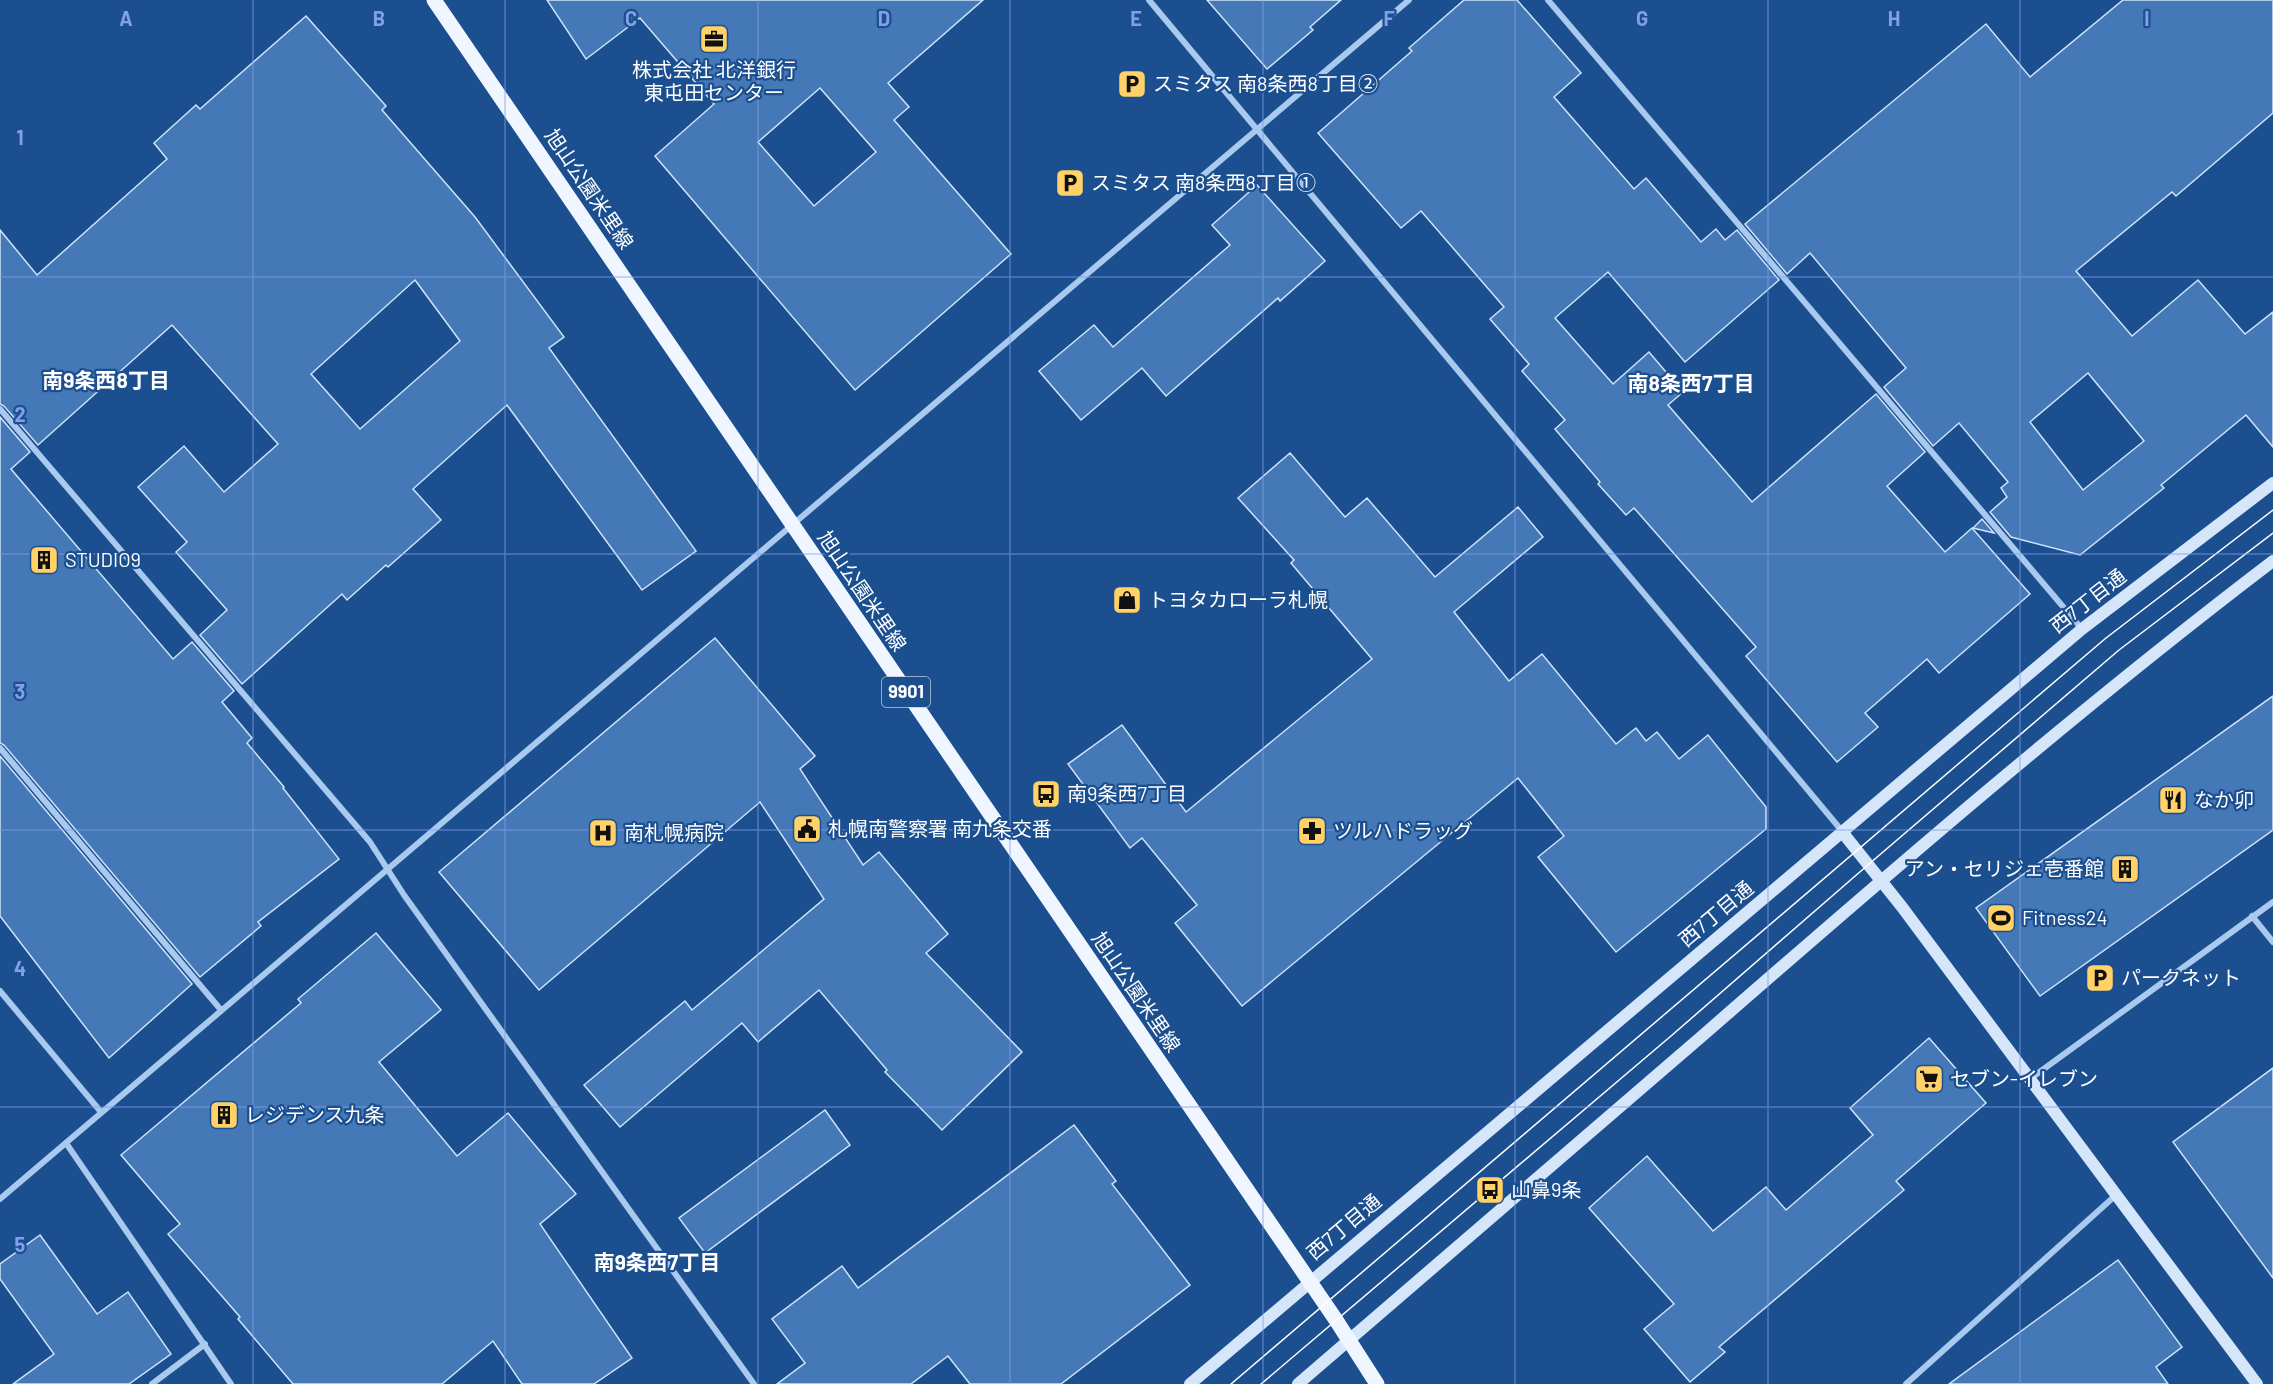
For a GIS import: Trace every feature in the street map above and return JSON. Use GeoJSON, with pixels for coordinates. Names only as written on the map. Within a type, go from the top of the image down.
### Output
{"type":"FeatureCollection","features":[{"type":"Feature","properties":{"kind":"main road","name":"旭山公園米里線"},"geometry":{"type":"LineString","coordinates":[[434,0],[1377,1384]]}},
{"type":"Feature","properties":{"kind":"street"},"geometry":{"type":"LineString","coordinates":[[1149,0],[1881,880],[2257,1384]]}},
{"type":"Feature","properties":{"kind":"street"},"geometry":{"type":"LineString","coordinates":[[0,1199],[1409,0]]}},
{"type":"Feature","properties":{"kind":"street"},"geometry":{"type":"LineString","coordinates":[[1548,0],[2082,629]]}},
{"type":"Feature","properties":{"kind":"street"},"geometry":{"type":"LineString","coordinates":[[0,409],[369,842],[754,1384]]}},
{"type":"Feature","properties":{"kind":"street","name":"西7丁目通"},"geometry":{"type":"LineString","coordinates":[[1190,1384],[2082,629],[2273,483]]}},
{"type":"Feature","properties":{"kind":"street"},"geometry":{"type":"LineString","coordinates":[[1298,1384],[1881,880],[2166,643],[2273,561]]}},
{"type":"Feature","properties":{"kind":"street"},"geometry":{"type":"LineString","coordinates":[[0,748],[221,1010]]}},
{"type":"Feature","properties":{"kind":"street"},"geometry":{"type":"LineString","coordinates":[[2030,1079],[2273,902]]}},
{"type":"Feature","properties":{"kind":"street"},"geometry":{"type":"LineString","coordinates":[[2252,916],[2273,942]]}},
{"type":"Feature","properties":{"kind":"street"},"geometry":{"type":"LineString","coordinates":[[0,991],[101,1112]]}},
{"type":"Feature","properties":{"kind":"street"},"geometry":{"type":"LineString","coordinates":[[66,1143],[231,1384]]}},
{"type":"Feature","properties":{"kind":"street"},"geometry":{"type":"LineString","coordinates":[[1906,1384],[2116,1194]]}},
{"type":"Feature","properties":{"kind":"street"},"geometry":{"type":"LineString","coordinates":[[152,1384],[205,1344]]}},
{"type":"Feature","properties":{"kind":"building"},"geometry":{"type":"Polygon","coordinates":[[[547,0],[983,0],[888,83],[909,107],[894,120],[1011,254],[855,390],[655,156],[714,104],[640,18],[586,59],[547,0]],[[820,88],[758,142],[814,206],[876,152],[820,88]]]}},
{"type":"Feature","properties":{"kind":"building"},"geometry":{"type":"Polygon","coordinates":[[[1207,0],[1341,0],[1310,27],[1313,30],[1267,69],[1207,0]]]}},
{"type":"Feature","properties":{"kind":"building"},"geometry":{"type":"Polygon","coordinates":[[[1464,0],[1517,0],[1581,73],[1554,97],[1634,189],[1646,178],[1701,242],[1716,229],[1725,240],[1737,230],[1779,280],[1685,362],[1608,272],[1555,318],[1613,384],[1649,352],[1683,392],[1668,405],[1752,502],[1876,394],[1925,452],[1887,486],[1945,552],[1972,528],[2030,594],[1939,673],[1927,659],[1865,713],[1878,727],[1837,762],[1746,656],[1756,647],[1634,508],[1626,515],[1598,484],[1600,482],[1555,429],[1565,420],[1522,371],[1529,364],[1490,319],[1504,307],[1421,211],[1401,228],[1318,133],[1412,51],[1409,48],[1464,0]]]}},
{"type":"Feature","properties":{"kind":"building"},"geometry":{"type":"Polygon","coordinates":[[[2123,0],[2273,0],[2273,113],[2176,196],[2172,192],[2076,271],[2132,336],[2198,280],[2245,334],[2273,312],[2273,447],[2246,415],[2161,485],[2164,488],[2080,555],[2011,537],[1990,512],[2007,497],[2001,488],[2008,482],[1959,423],[1933,446],[1884,387],[1906,368],[1810,253],[1787,274],[1745,224],[1986,24],[2030,77],[2123,0]],[[2088,373],[2030,422],[2083,490],[2144,441],[2088,373]]]}},
{"type":"Feature","properties":{"kind":"building"},"geometry":{"type":"Polygon","coordinates":[[[306,16],[386,106],[382,110],[475,217],[564,337],[549,348],[696,551],[642,590],[507,405],[413,489],[441,520],[347,600],[342,594],[242,684],[200,635],[227,610],[176,552],[187,542],[138,487],[184,446],[224,492],[278,444],[172,325],[38,445],[0,404],[0,230],[37,275],[167,159],[154,143],[196,105],[200,109],[306,16]],[[415,280],[311,374],[360,429],[460,341],[415,280]]]}},
{"type":"Feature","properties":{"kind":"building"},"geometry":{"type":"Polygon","coordinates":[[[1257,185],[1325,261],[1280,301],[1278,298],[1166,396],[1142,368],[1081,420],[1039,371],[1094,325],[1113,347],[1230,245],[1212,225],[1257,185]]]}},
{"type":"Feature","properties":{"kind":"building"},"geometry":{"type":"Polygon","coordinates":[[[0,417],[30,452],[11,469],[173,659],[192,642],[234,691],[222,702],[252,738],[247,743],[339,859],[258,922],[261,926],[200,977],[0,743],[0,417]]]}},
{"type":"Feature","properties":{"kind":"building"},"geometry":{"type":"Polygon","coordinates":[[[1290,453],[1345,517],[1367,498],[1435,577],[1518,507],[1543,537],[1454,612],[1509,681],[1542,654],[1616,744],[1636,728],[1646,741],[1657,732],[1679,759],[1708,735],[1766,807],[1766,829],[1616,952],[1538,857],[1564,836],[1518,778],[1242,1006],[1175,923],[1197,905],[1142,838],[1130,848],[1068,764],[1122,725],[1186,812],[1372,659],[1291,563],[1294,560],[1238,498],[1290,453]]]}},
{"type":"Feature","properties":{"kind":"building"},"geometry":{"type":"Polygon","coordinates":[[[1982,519],[1994,533],[1973,528],[1982,519]]]}},
{"type":"Feature","properties":{"kind":"building"},"geometry":{"type":"Polygon","coordinates":[[[715,638],[815,756],[800,769],[863,865],[879,852],[948,934],[926,953],[1022,1052],[942,1130],[885,1072],[887,1070],[819,990],[758,1042],[742,1023],[620,1127],[584,1085],[685,1001],[692,1010],[824,899],[760,802],[539,990],[439,872],[715,638]]]}},
{"type":"Feature","properties":{"kind":"building","name":"アン・セリジェ壱番館"},"geometry":{"type":"Polygon","coordinates":[[[2273,696],[2273,830],[2040,996],[1976,908],[2273,696]]]}},
{"type":"Feature","properties":{"kind":"building"},"geometry":{"type":"Polygon","coordinates":[[[0,756],[192,984],[109,1058],[0,916],[0,756]]]}},
{"type":"Feature","properties":{"kind":"building"},"geometry":{"type":"Polygon","coordinates":[[[376,933],[441,1010],[379,1062],[457,1156],[508,1113],[576,1194],[540,1224],[632,1358],[594,1384],[522,1384],[493,1341],[442,1384],[293,1384],[238,1319],[240,1317],[168,1234],[180,1224],[121,1155],[301,1003],[298,999],[376,933]]]}},
{"type":"Feature","properties":{"kind":"building"},"geometry":{"type":"Polygon","coordinates":[[[1929,1038],[1986,1103],[1896,1181],[1904,1190],[1719,1347],[1725,1352],[1690,1382],[1644,1329],[1674,1304],[1589,1208],[1647,1156],[1713,1231],[1766,1187],[1786,1210],[1873,1135],[1850,1108],[1929,1038]]]}},
{"type":"Feature","properties":{"kind":"building"},"geometry":{"type":"Polygon","coordinates":[[[2273,1068],[2273,1278],[2173,1142],[2273,1068]]]}},
{"type":"Feature","properties":{"kind":"building"},"geometry":{"type":"Polygon","coordinates":[[[825,1110],[850,1145],[705,1253],[679,1218],[825,1110]]]}},
{"type":"Feature","properties":{"kind":"building"},"geometry":{"type":"Polygon","coordinates":[[[1074,1125],[1116,1181],[1112,1184],[1190,1285],[1061,1384],[970,1384],[948,1356],[911,1384],[777,1384],[805,1363],[772,1319],[842,1266],[858,1288],[1074,1125]]]}},
{"type":"Feature","properties":{"kind":"building"},"geometry":{"type":"Polygon","coordinates":[[[40,1235],[97,1314],[128,1292],[171,1354],[129,1384],[13,1384],[54,1354],[0,1279],[0,1264],[40,1235]]]}},
{"type":"Feature","properties":{"kind":"building"},"geometry":{"type":"Polygon","coordinates":[[[2118,1260],[2182,1347],[2156,1367],[2168,1384],[1949,1384],[2118,1260]]]}},
{"type":"Feature","properties":{"kind":"tram line"},"geometry":{"type":"LineString","coordinates":[[1231,1384],[2106,638],[2273,510]]}},
{"type":"Feature","properties":{"kind":"tram line"},"geometry":{"type":"LineString","coordinates":[[1261,1384],[1671,1036],[2119,650],[2273,533]]}},
{"type":"Feature","properties":{"kind":"place","name":"株式会社 北洋銀行 東屯田センター"},"geometry":{"type":"Point","coordinates":[714,39]}},
{"type":"Feature","properties":{"kind":"place","name":"スミタス 南8条西8丁目②"},"geometry":{"type":"Point","coordinates":[1132,84]}},
{"type":"Feature","properties":{"kind":"place","name":"スミタス 南8条西8丁目①"},"geometry":{"type":"Point","coordinates":[1070,183]}},
{"type":"Feature","properties":{"kind":"place","name":"STUDIO9"},"geometry":{"type":"Point","coordinates":[44,560]}},
{"type":"Feature","properties":{"kind":"place","name":"トヨタカローラ札幌"},"geometry":{"type":"Point","coordinates":[1127,600]}},
{"type":"Feature","properties":{"kind":"place","name":"南9条西7丁目"},"geometry":{"type":"Point","coordinates":[1046,794]}},
{"type":"Feature","properties":{"kind":"place","name":"なか卯"},"geometry":{"type":"Point","coordinates":[2173,800]}},
{"type":"Feature","properties":{"kind":"place","name":"札幌南警察署 南九条交番"},"geometry":{"type":"Point","coordinates":[807,829]}},
{"type":"Feature","properties":{"kind":"place","name":"ツルハドラッグ"},"geometry":{"type":"Point","coordinates":[1312,831]}},
{"type":"Feature","properties":{"kind":"place","name":"南札幌病院"},"geometry":{"type":"Point","coordinates":[603,833]}},
{"type":"Feature","properties":{"kind":"place","name":"アン・セリジェ壱番館"},"geometry":{"type":"Point","coordinates":[2125,869]}},
{"type":"Feature","properties":{"kind":"place","name":"Fitness24"},"geometry":{"type":"Point","coordinates":[2001,918]}},
{"type":"Feature","properties":{"kind":"place","name":"パークネット"},"geometry":{"type":"Point","coordinates":[2100,978]}},
{"type":"Feature","properties":{"kind":"place","name":"セブン-イレブン"},"geometry":{"type":"Point","coordinates":[1929,1079]}},
{"type":"Feature","properties":{"kind":"place","name":"レジデンス九条"},"geometry":{"type":"Point","coordinates":[224,1115]}},
{"type":"Feature","properties":{"kind":"place","name":"山鼻9条"},"geometry":{"type":"Point","coordinates":[1490,1190]}},
{"type":"Feature","properties":{"kind":"district","name":"南9条西8丁目"},"geometry":{"type":"Point","coordinates":[106,381]}},
{"type":"Feature","properties":{"kind":"district","name":"南8条西7丁目"},"geometry":{"type":"Point","coordinates":[1691,384]}},
{"type":"Feature","properties":{"kind":"district","name":"南9条西7丁目"},"geometry":{"type":"Point","coordinates":[657,1263]}}]}
